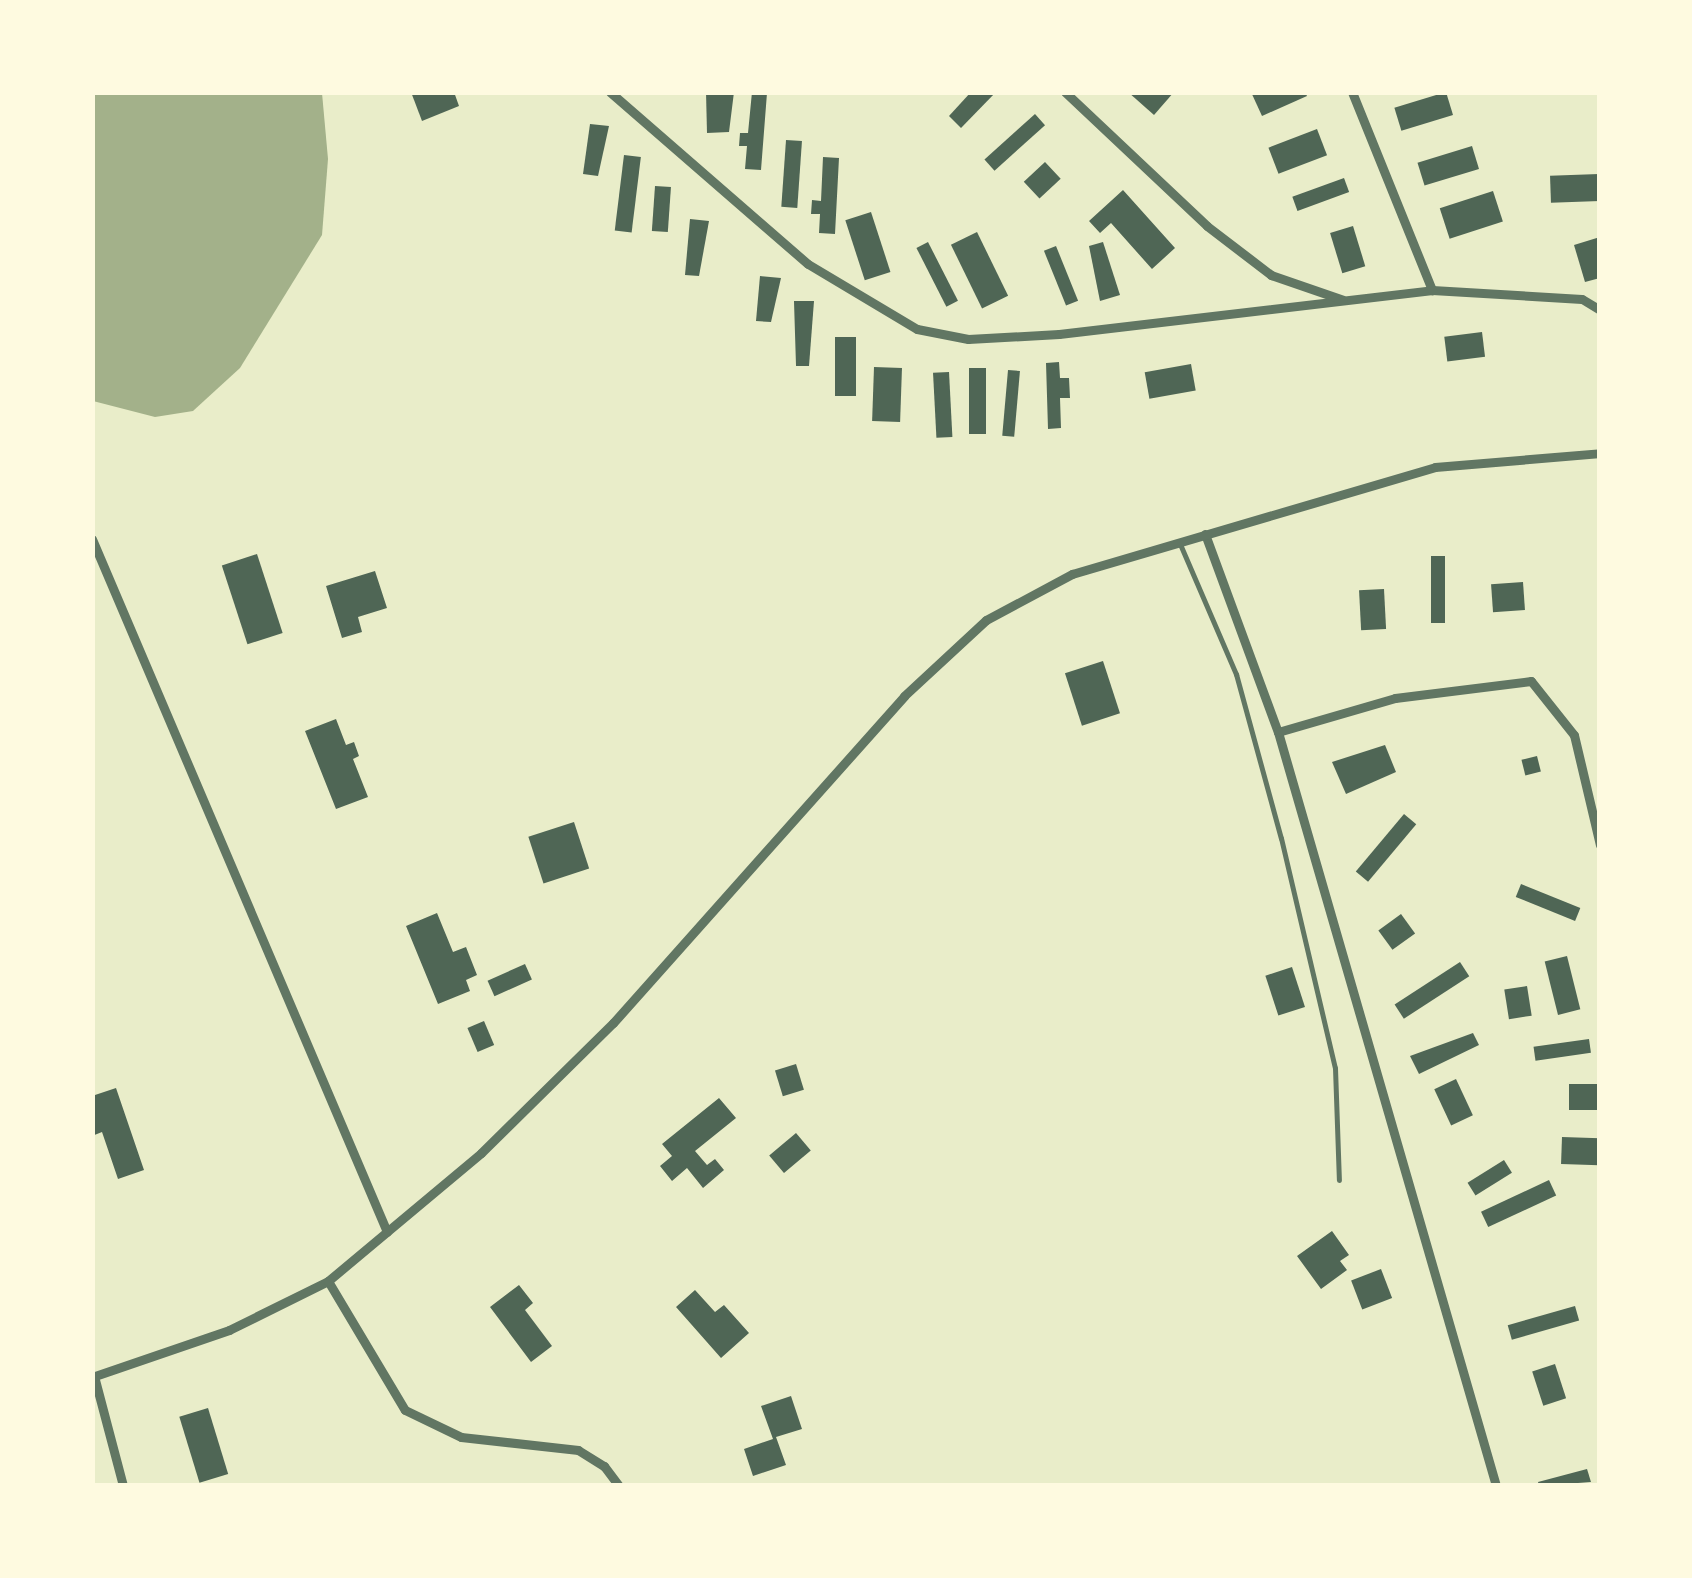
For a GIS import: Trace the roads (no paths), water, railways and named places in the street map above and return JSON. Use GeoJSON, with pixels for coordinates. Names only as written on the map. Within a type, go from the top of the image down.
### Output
{"type":"FeatureCollection","features":[{"type":"Feature","properties":{"kind":"street"},"geometry":{"type":"LineString","coordinates":[[610,92],[808,264],[918,329],[968,339],[1060,334],[1432,290],[1582,299],[1600,310]]}},
{"type":"Feature","properties":{"kind":"street"},"geometry":{"type":"LineString","coordinates":[[1065,92],[1207,226],[1272,275],[1347,302]]}},
{"type":"Feature","properties":{"kind":"street"},"geometry":{"type":"LineString","coordinates":[[1352,92],[1432,290]]}},
{"type":"Feature","properties":{"kind":"street"},"geometry":{"type":"LineString","coordinates":[[123,1486],[93,1376],[230,1330],[328,1281],[482,1153],[613,1022],[904,696],[986,620],[1072,574],[1435,468],[1600,453]]}},
{"type":"Feature","properties":{"kind":"street"},"geometry":{"type":"LineString","coordinates":[[1205,534],[1278,732],[1496,1486]]}},
{"type":"Feature","properties":{"kind":"street"},"geometry":{"type":"LineString","coordinates":[[92,539],[386,1232]]}},
{"type":"Feature","properties":{"kind":"street"},"geometry":{"type":"LineString","coordinates":[[1278,732],[1395,698],[1531,681],[1574,735],[1600,845]]}},
{"type":"Feature","properties":{"kind":"street"},"geometry":{"type":"LineString","coordinates":[[328,1281],[405,1410],[461,1437],[578,1450],[604,1466],[618,1486]]}},
{"type":"Feature","properties":{"kind":"lane"},"geometry":{"type":"LineString","coordinates":[[1179,542],[1236,674],[1281,838],[1334,1068],[1339,1180]]}}]}
